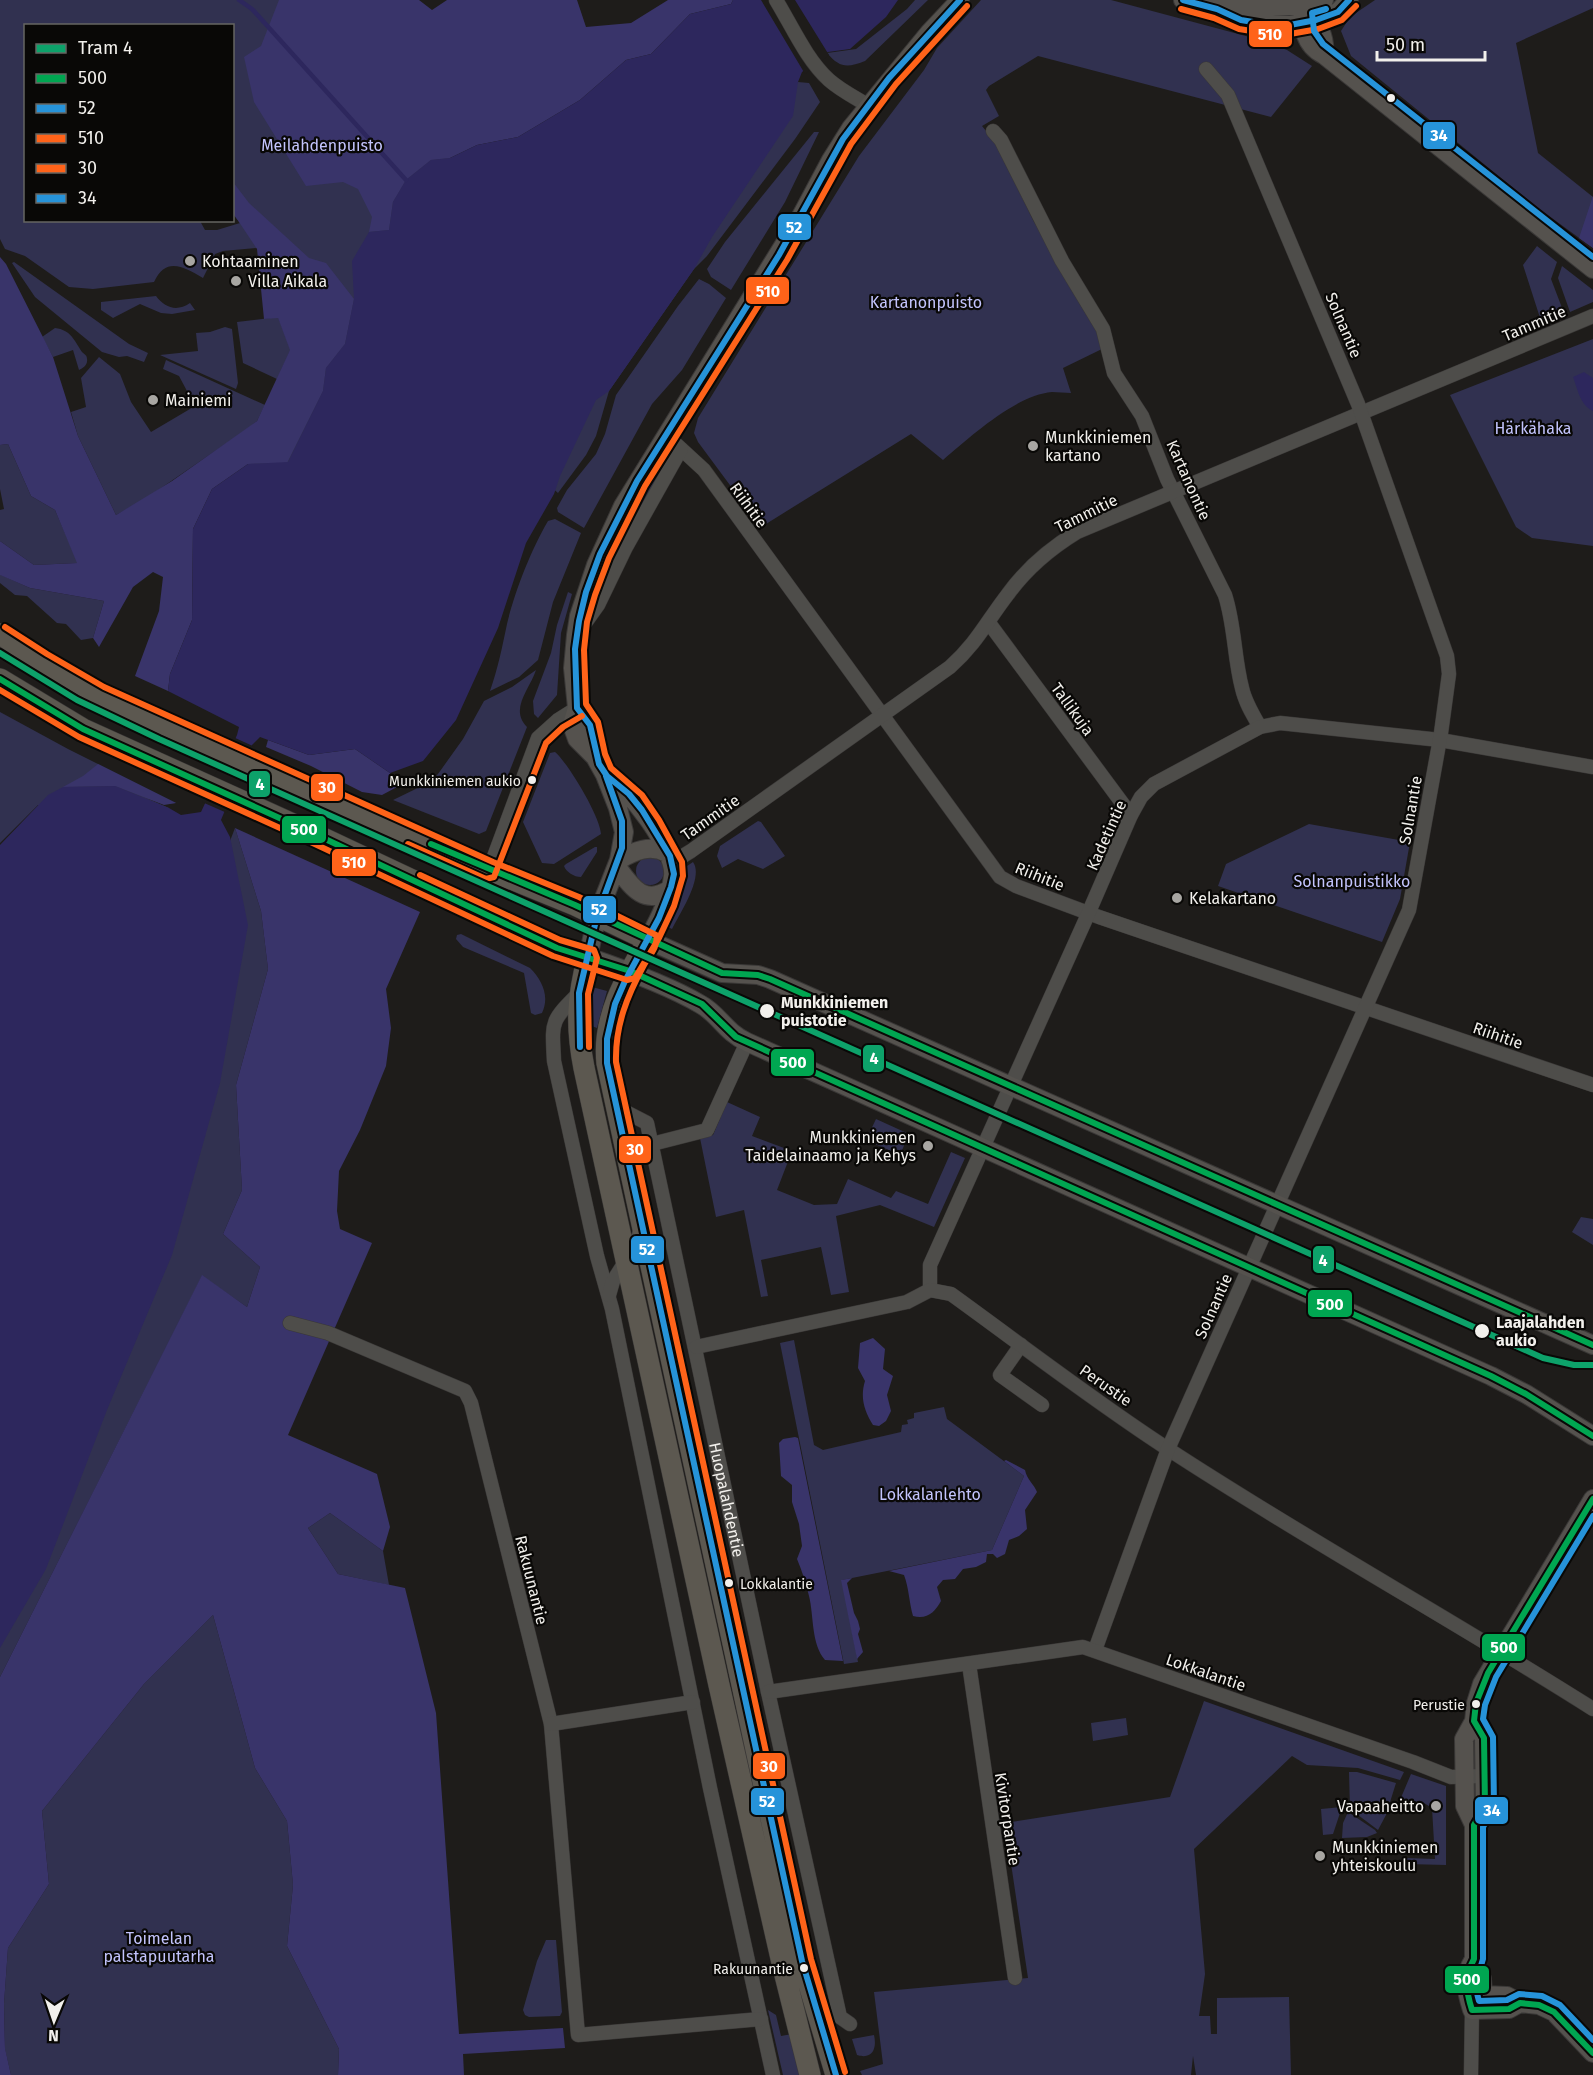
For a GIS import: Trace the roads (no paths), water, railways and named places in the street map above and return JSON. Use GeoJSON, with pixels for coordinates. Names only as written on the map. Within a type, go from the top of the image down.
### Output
{"type":"FeatureCollection","features":[{"type":"Feature","properties":{"kind":"main road"},"geometry":{"type":"LineString","coordinates":[[0,634],[42,663],[100,694],[219,750],[648,940]]}},
{"type":"Feature","properties":{"kind":"main road"},"geometry":{"type":"LineString","coordinates":[[0,679],[83,729],[237,798],[557,948],[588,957],[579,993],[579,1034],[582,1059],[780,1955],[810,2075]]}},
{"type":"Feature","properties":{"kind":"main road","name":"Huopalahdentie"},"geometry":{"type":"LineString","coordinates":[[648,940],[630,971],[616,1005],[606,1039],[607,1063],[800,1950],[836,2075]]}},
{"type":"Feature","properties":{"kind":"street"},"geometry":{"type":"LineString","coordinates":[[776,0],[817,67],[835,85],[869,106]]}},
{"type":"Feature","properties":{"kind":"street"},"geometry":{"type":"LineString","coordinates":[[960,0],[929,33],[851,128],[792,232],[623,506],[586,594],[576,635],[573,668],[577,708],[572,725],[577,739],[595,757],[605,775],[622,821],[623,840],[618,863],[597,916],[588,957],[630,971],[702,1004],[732,1035],[747,1042],[1491,1376],[1526,1394],[1593,1436]]}},
{"type":"Feature","properties":{"kind":"street"},"geometry":{"type":"LineString","coordinates":[[1183,0],[1217,9],[1307,16],[1338,12],[1349,0]]}},
{"type":"Feature","properties":{"kind":"street"},"geometry":{"type":"LineString","coordinates":[[1307,16],[1324,0]]}},
{"type":"Feature","properties":{"kind":"street"},"geometry":{"type":"LineString","coordinates":[[1307,16],[1325,43],[1324,55],[1593,269]]}},
{"type":"Feature","properties":{"kind":"street","name":"Solnantie"},"geometry":{"type":"LineString","coordinates":[[1095,1650],[1168,1449],[1409,910],[1440,740],[1449,674],[1447,656],[1334,343],[1228,95],[1206,69]]}},
{"type":"Feature","properties":{"kind":"street","name":"Kartanontie"},"geometry":{"type":"LineString","coordinates":[[993,130],[1001,140],[1062,261],[1103,329],[1114,373],[1142,416],[1174,492],[1225,595],[1231,615],[1241,685],[1245,699],[1260,727]]}},
{"type":"Feature","properties":{"kind":"street","name":"Tammitie"},"geometry":{"type":"LineString","coordinates":[[670,858],[692,851],[950,667],[972,646],[1021,578],[1062,541],[1091,525],[1593,316]]}},
{"type":"Feature","properties":{"kind":"street","name":"Riihitie"},"geometry":{"type":"LineString","coordinates":[[666,435],[704,470],[881,716],[935,786],[1000,877],[1008,883],[1089,913],[1593,1085]]}},
{"type":"Feature","properties":{"kind":"street"},"geometry":{"type":"LineString","coordinates":[[576,635],[598,605],[626,547],[681,449]]}},
{"type":"Feature","properties":{"kind":"street","name":"Tallikuja"},"geometry":{"type":"LineString","coordinates":[[989,623],[1131,814]]}},
{"type":"Feature","properties":{"kind":"street"},"geometry":{"type":"LineString","coordinates":[[489,870],[538,738],[577,708]]}},
{"type":"Feature","properties":{"kind":"street","name":"Kadetintie"},"geometry":{"type":"LineString","coordinates":[[930,1290],[930,1265],[1089,913],[1131,814],[1141,797],[1154,784],[1260,727],[1273,723],[1440,740],[1593,767]]}},
{"type":"Feature","properties":{"kind":"street"},"geometry":{"type":"LineString","coordinates":[[605,775],[633,798],[652,825],[670,858],[673,874],[670,889],[648,940],[722,973],[758,975],[770,979],[1593,1345]]}},
{"type":"Feature","properties":{"kind":"street"},"geometry":{"type":"LineString","coordinates":[[618,863],[632,852],[644,849],[659,849],[670,858]]}},
{"type":"Feature","properties":{"kind":"street"},"geometry":{"type":"LineString","coordinates":[[618,863],[633,889],[640,893],[656,895],[670,889]]}},
{"type":"Feature","properties":{"kind":"street"},"geometry":{"type":"LineString","coordinates":[[579,993],[556,1016],[552,1030],[554,1061],[609,1297],[773,2075]]}},
{"type":"Feature","properties":{"kind":"street"},"geometry":{"type":"LineString","coordinates":[[652,1144],[708,1130],[747,1042]]}},
{"type":"Feature","properties":{"kind":"street","name":"Huopalahdentie"},"geometry":{"type":"LineString","coordinates":[[616,1107],[647,1122],[652,1144],[768,1692],[845,2021],[827,2043]]}},
{"type":"Feature","properties":{"kind":"street"},"geometry":{"type":"LineString","coordinates":[[609,1297],[613,1281],[634,1248],[642,1225]]}},
{"type":"Feature","properties":{"kind":"street"},"geometry":{"type":"LineString","coordinates":[[696,1347],[907,1302],[930,1290]]}},
{"type":"Feature","properties":{"kind":"street","name":"Perustie"},"geometry":{"type":"LineString","coordinates":[[930,1290],[951,1294],[1168,1449],[1391,1588],[1501,1651],[1593,1709]]}},
{"type":"Feature","properties":{"kind":"street","name":"Rakuunantie"},"geometry":{"type":"LineString","coordinates":[[290,1323],[328,1333],[465,1391],[471,1403],[550,1724],[578,2035],[761,2019]]}},
{"type":"Feature","properties":{"kind":"street"},"geometry":{"type":"LineString","coordinates":[[1021,1345],[1000,1375],[1042,1405]]}},
{"type":"Feature","properties":{"kind":"street"},"geometry":{"type":"LineString","coordinates":[[1472,2010],[1483,1995],[1482,1979],[1474,1959],[1474,1825],[1465,1806],[1464,1738],[1474,1721],[1476,1703],[1482,1684],[1593,1500]]}},
{"type":"Feature","properties":{"kind":"street","name":"Lokkalantie"},"geometry":{"type":"LineString","coordinates":[[768,1692],[1083,1647],[1413,1761],[1444,1775],[1484,1776]]}},
{"type":"Feature","properties":{"kind":"street","name":"Kivitorpantie"},"geometry":{"type":"LineString","coordinates":[[969,1664],[1015,1978]]}},
{"type":"Feature","properties":{"kind":"street"},"geometry":{"type":"LineString","coordinates":[[550,1724],[693,1702]]}},
{"type":"Feature","properties":{"kind":"street"},"geometry":{"type":"LineString","coordinates":[[1474,1721],[1484,1738],[1485,1806],[1474,1825]]}},
{"type":"Feature","properties":{"kind":"street"},"geometry":{"type":"LineString","coordinates":[[1471,2075],[1472,2010],[1466,1979],[1467,1970],[1474,1959]]}},
{"type":"Feature","properties":{"kind":"street"},"geometry":{"type":"LineString","coordinates":[[1483,1995],[1507,1996],[1520,2003],[1539,2005],[1554,2012],[1593,2053]]}},
{"type":"Feature","properties":{"kind":"street"},"geometry":{"type":"LineString","coordinates":[[1472,2010],[1509,2009],[1520,2003]]}},
{"type":"Feature","properties":{"kind":"waterway"},"geometry":{"type":"LineString","coordinates":[[239,0],[252,9],[406,180]]}},
{"type":"Feature","properties":{"kind":"tram line","name":"4"},"geometry":{"type":"LineString","coordinates":[[0,653],[77,700],[159,739],[1543,1358],[1574,1365],[1593,1365]]}},
{"type":"Feature","properties":{"kind":"place","name":"Kohtaaminen"},"geometry":{"type":"Point","coordinates":[190,261]}},
{"type":"Feature","properties":{"kind":"place","name":"Villa Aikala"},"geometry":{"type":"Point","coordinates":[236,281]}},
{"type":"Feature","properties":{"kind":"place","name":"Mainiemi"},"geometry":{"type":"Point","coordinates":[153,400]}},
{"type":"Feature","properties":{"kind":"place","name":"Munkkiniemen kartano"},"geometry":{"type":"Point","coordinates":[1033,446]}},
{"type":"Feature","properties":{"kind":"place","name":"Munkkiniemen aukio"},"geometry":{"type":"Point","coordinates":[532,780]}},
{"type":"Feature","properties":{"kind":"place","name":"Kelakartano"},"geometry":{"type":"Point","coordinates":[1177,898]}},
{"type":"Feature","properties":{"kind":"place","name":"Munkkiniemen puistotie"},"geometry":{"type":"Point","coordinates":[767,1011]}},
{"type":"Feature","properties":{"kind":"place","name":"Munkkiniemen Taidelainaamo ja Kehys"},"geometry":{"type":"Point","coordinates":[928,1146]}},
{"type":"Feature","properties":{"kind":"place","name":"Laajalahden aukio"},"geometry":{"type":"Point","coordinates":[1482,1331]}},
{"type":"Feature","properties":{"kind":"place","name":"Lokkalantie"},"geometry":{"type":"Point","coordinates":[729,1583]}},
{"type":"Feature","properties":{"kind":"place","name":"Perustie"},"geometry":{"type":"Point","coordinates":[1476,1704]}},
{"type":"Feature","properties":{"kind":"place","name":"Vapaaheitto"},"geometry":{"type":"Point","coordinates":[1436,1806]}},
{"type":"Feature","properties":{"kind":"place","name":"Munkkiniemen yhteiskoulu"},"geometry":{"type":"Point","coordinates":[1320,1856]}},
{"type":"Feature","properties":{"kind":"place","name":"Rakuunantie"},"geometry":{"type":"Point","coordinates":[804,1968]}},
{"type":"Feature","properties":{"kind":"park label","name":"Meilahdenpuisto"},"geometry":{"type":"Point","coordinates":[322,145]}},
{"type":"Feature","properties":{"kind":"park label","name":"Kartanonpuisto"},"geometry":{"type":"Point","coordinates":[926,302]}},
{"type":"Feature","properties":{"kind":"park label","name":"Härkähaka"},"geometry":{"type":"Point","coordinates":[1533,428]}},
{"type":"Feature","properties":{"kind":"park label","name":"Solnanpuistikko"},"geometry":{"type":"Point","coordinates":[1352,881]}},
{"type":"Feature","properties":{"kind":"park label","name":"Lokkalanlehto"},"geometry":{"type":"Point","coordinates":[930,1494]}},
{"type":"Feature","properties":{"kind":"park label","name":"Toimelan palstapuutarha"},"geometry":{"type":"Point","coordinates":[159,1947]}}]}
